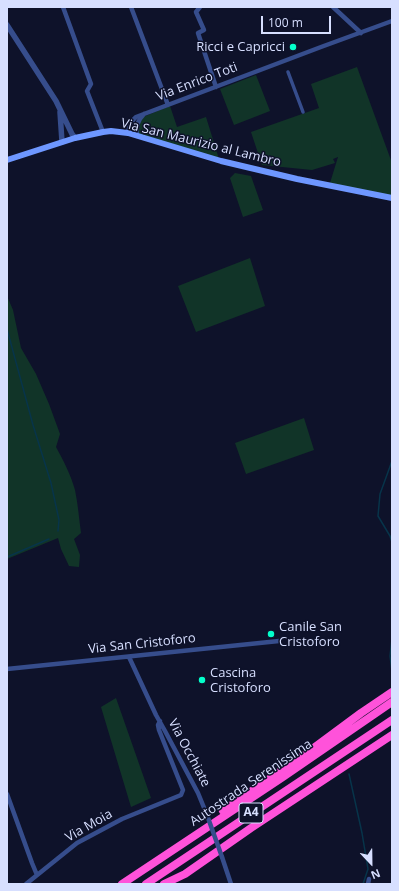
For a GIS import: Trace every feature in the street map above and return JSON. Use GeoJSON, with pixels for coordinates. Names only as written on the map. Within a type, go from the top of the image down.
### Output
{"type":"FeatureCollection","features":[{"type":"Feature","properties":{"kind":"highway"},"geometry":{"type":"LineString","coordinates":[[197,834],[227,808],[392,692]]}},
{"type":"Feature","properties":{"kind":"highway","name":"Autostrada Serenissima"},"geometry":{"type":"LineString","coordinates":[[122,884],[283,777],[392,702]]}},
{"type":"Feature","properties":{"kind":"highway","name":"Autostrada Serenissima"},"geometry":{"type":"LineString","coordinates":[[146,884],[392,720]]}},
{"type":"Feature","properties":{"kind":"highway"},"geometry":{"type":"LineString","coordinates":[[164,884],[185,874],[251,828],[392,735]]}},
{"type":"Feature","properties":{"kind":"main road","name":"Via San Maurizio al Lambro"},"geometry":{"type":"LineString","coordinates":[[7,160],[75,138],[111,131],[136,136],[221,161],[297,179],[392,198]]}},
{"type":"Feature","properties":{"kind":"street"},"geometry":{"type":"LineString","coordinates":[[63,7],[91,84],[87,91],[102,132]]}},
{"type":"Feature","properties":{"kind":"street"},"geometry":{"type":"LineString","coordinates":[[131,7],[168,105]]}},
{"type":"Feature","properties":{"kind":"street"},"geometry":{"type":"LineString","coordinates":[[200,7],[196,12],[204,30],[198,33],[216,87]]}},
{"type":"Feature","properties":{"kind":"street"},"geometry":{"type":"LineString","coordinates":[[333,7],[361,32]]}},
{"type":"Feature","properties":{"kind":"street","name":"Via Enrico Toti"},"geometry":{"type":"LineString","coordinates":[[128,134],[132,121],[136,117],[145,113],[392,21]]}},
{"type":"Feature","properties":{"kind":"street"},"geometry":{"type":"LineString","coordinates":[[7,25],[41,77],[75,138]]}},
{"type":"Feature","properties":{"kind":"street"},"geometry":{"type":"LineString","coordinates":[[288,72],[303,112]]}},
{"type":"Feature","properties":{"kind":"street"},"geometry":{"type":"LineString","coordinates":[[60,110],[62,142]]}},
{"type":"Feature","properties":{"kind":"street","name":"Via Enrico Toti"},"geometry":{"type":"LineString","coordinates":[[136,136],[136,125],[145,113]]}},
{"type":"Feature","properties":{"kind":"street","name":"Via San Cristoforo"},"geometry":{"type":"LineString","coordinates":[[7,669],[279,641]]}},
{"type":"Feature","properties":{"kind":"street","name":"Via Occhiate"},"geometry":{"type":"LineString","coordinates":[[129,657],[156,715],[198,793],[231,884]]}},
{"type":"Feature","properties":{"kind":"street","name":"Via Moia"},"geometry":{"type":"LineString","coordinates":[[26,884],[77,843],[122,819],[181,795],[183,790],[159,730],[158,725],[160,721]]}},
{"type":"Feature","properties":{"kind":"street"},"geometry":{"type":"LineString","coordinates":[[7,794],[37,875]]}},
{"type":"Feature","properties":{"kind":"green space"},"geometry":{"type":"Polygon","coordinates":[[[357,67],[392,163],[392,197],[330,183],[338,157],[333,159],[335,163],[312,170],[262,165],[251,132],[319,108],[311,84],[357,67]]]}},
{"type":"Feature","properties":{"kind":"green space"},"geometry":{"type":"Polygon","coordinates":[[[256,75],[270,111],[234,125],[220,89],[256,75]]]}},
{"type":"Feature","properties":{"kind":"green space"},"geometry":{"type":"Polygon","coordinates":[[[170,106],[177,127],[206,117],[219,159],[140,136],[139,126],[143,117],[170,106]]]}},
{"type":"Feature","properties":{"kind":"green space"},"geometry":{"type":"Polygon","coordinates":[[[235,173],[251,176],[263,210],[243,217],[230,178],[235,173]]]}},
{"type":"Feature","properties":{"kind":"green space"},"geometry":{"type":"Polygon","coordinates":[[[250,258],[265,306],[196,332],[178,286],[250,258]]]}},
{"type":"Feature","properties":{"kind":"green space"},"geometry":{"type":"Polygon","coordinates":[[[7,296],[13,310],[21,348],[36,374],[60,434],[56,447],[69,473],[75,490],[81,533],[74,539],[80,555],[79,567],[69,566],[61,549],[58,538],[7,559],[7,296]]]}},
{"type":"Feature","properties":{"kind":"green space"},"geometry":{"type":"Polygon","coordinates":[[[304,418],[314,450],[246,474],[235,443],[304,418]]]}},
{"type":"Feature","properties":{"kind":"green space"},"geometry":{"type":"Polygon","coordinates":[[[116,698],[151,798],[131,807],[101,707],[116,698]]]}},
{"type":"Feature","properties":{"kind":"waterway"},"geometry":{"type":"LineString","coordinates":[[7,329],[33,425],[51,483],[59,520],[58,531]]}},
{"type":"Feature","properties":{"kind":"waterway"},"geometry":{"type":"LineString","coordinates":[[392,461],[380,494],[378,516],[392,542]]}},
{"type":"Feature","properties":{"kind":"waterway"},"geometry":{"type":"LineString","coordinates":[[7,557],[49,539]]}},
{"type":"Feature","properties":{"kind":"waterway"},"geometry":{"type":"LineString","coordinates":[[392,639],[390,656],[392,671]]}},
{"type":"Feature","properties":{"kind":"waterway"},"geometry":{"type":"LineString","coordinates":[[349,774],[368,869],[363,884]]}},
{"type":"Feature","properties":{"kind":"place","name":"Ricci e Capricci"},"geometry":{"type":"Point","coordinates":[293,47]}},
{"type":"Feature","properties":{"kind":"place","name":"Canile San Cristoforo"},"geometry":{"type":"Point","coordinates":[271,634]}},
{"type":"Feature","properties":{"kind":"place","name":"Cascina Cristoforo"},"geometry":{"type":"Point","coordinates":[202,680]}}]}
